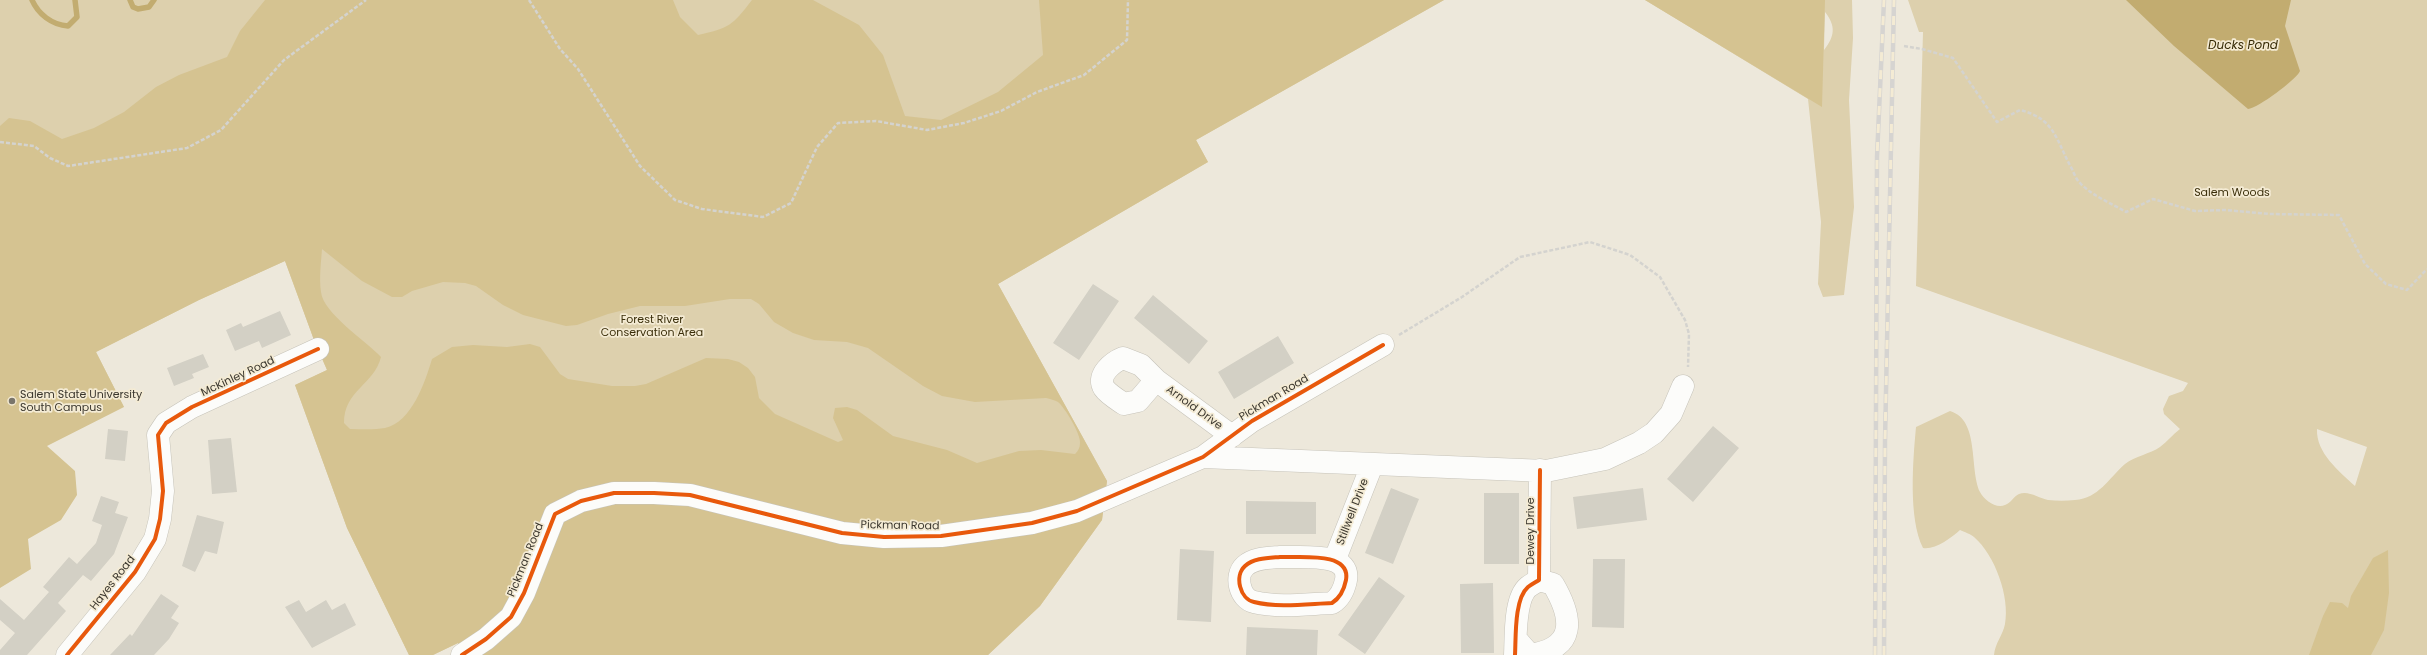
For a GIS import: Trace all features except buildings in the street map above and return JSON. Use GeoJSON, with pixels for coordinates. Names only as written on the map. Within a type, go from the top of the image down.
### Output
{"type":"FeatureCollection","features":[{"type":"Feature","properties":{"kind":"street","name":"Pickman Road"},"geometry":{"type":"LineString","coordinates":[[462,655],[486,639],[511,617],[524,593],[555,514],[581,501],[614,492],[690,495],[842,533],[884,537],[941,536],[1032,523],[1077,510],[1204,457],[1252,421],[1383,345]]}},
{"type":"Feature","properties":{"kind":"street","name":"McKinley Road"},"geometry":{"type":"LineString","coordinates":[[166,423],[192,407],[318,349]]}},
{"type":"Feature","properties":{"kind":"street","name":"Arnold Drive"},"geometry":{"type":"LineString","coordinates":[[1156,380],[1232,436]]}},
{"type":"Feature","properties":{"kind":"street","name":"Pickman Road"},"geometry":{"type":"LineString","coordinates":[[1204,457],[1546,471],[1605,459],[1639,443],[1654,433],[1671,414],[1683,386]]}},
{"type":"Feature","properties":{"kind":"street","name":"Hayes Road"},"geometry":{"type":"LineString","coordinates":[[67,655],[123,588],[155,539],[160,519],[163,491],[158,435],[166,423]]}},
{"type":"Feature","properties":{"kind":"street","name":"Stillwell Drive"},"geometry":{"type":"LineString","coordinates":[[1335,559],[1372,465]]}},
{"type":"Feature","properties":{"kind":"street","name":"Dewey Drive"},"geometry":{"type":"LineString","coordinates":[[1540,470],[1540,580]]}},
{"type":"Feature","properties":{"kind":"street","name":"Dewey Drive"},"geometry":{"type":"LineString","coordinates":[[1540,580],[1553,584],[1561,596],[1567,612],[1567,630],[1560,645],[1546,653],[1530,655],[1515,647],[1516,622],[1521,602],[1527,587],[1540,580]]}},
{"type":"Feature","properties":{"kind":"path"},"geometry":{"type":"LineString","coordinates":[[0,142],[34,146],[50,158],[68,166],[186,148],[221,130],[284,60],[366,0]]}},
{"type":"Feature","properties":{"kind":"path"},"geometry":{"type":"LineString","coordinates":[[529,0],[560,50],[578,69],[640,166],[674,200],[702,209],[763,217],[791,203],[817,147],[838,123],[876,121],[927,130],[1002,111],[1036,92],[1084,75],[1127,40],[1128,0]]}},
{"type":"Feature","properties":{"kind":"path"},"geometry":{"type":"LineString","coordinates":[[1904,46],[1922,49],[1952,58],[1997,122],[2020,110],[2035,114],[2047,122],[2059,141],[2078,182],[2095,195],[2126,212],[2153,199],[2195,211],[2224,210],[2270,214],[2339,215],[2365,264],[2386,284],[2407,290],[2427,269]]}},
{"type":"Feature","properties":{"kind":"path"},"geometry":{"type":"LineString","coordinates":[[1383,345],[1462,297],[1520,257],[1590,242],[1630,255],[1644,263],[1660,276],[1670,291],[1686,320],[1689,334],[1688,367],[1683,386]]}},
{"type":"Feature","properties":{"kind":"green space","name":"Forest River Conservation Area"},"geometry":{"type":"Polygon","coordinates":[[[0,0],[1444,0],[1196,140],[1208,162],[998,284],[1107,481],[1102,520],[1040,606],[988,655],[464,655],[458,643],[433,655],[409,655],[347,528],[295,385],[327,370],[314,340],[285,261],[199,300],[96,352],[124,407],[0,355],[0,0]]]}},
{"type":"Feature","properties":{"kind":"green space"},"geometry":{"type":"Polygon","coordinates":[[[1645,0],[1852,0],[1853,38],[1849,100],[1854,207],[1844,295],[1823,297],[1818,284],[1821,222],[1808,99],[1645,0]],[[1825,12],[1824,50],[1828,45],[1833,31],[1829,17],[1825,12]]]}},
{"type":"Feature","properties":{"kind":"green space","name":"Salem Woods"},"geometry":{"type":"Polygon","coordinates":[[[1908,0],[2427,0],[2427,655],[1994,655],[2004,628],[2006,613],[2003,589],[1988,554],[1974,537],[1960,530],[1943,543],[1928,548],[1923,548],[1918,536],[1913,505],[1916,427],[1950,411],[1959,416],[1966,424],[1970,434],[1977,482],[1980,492],[1987,501],[1994,505],[2005,505],[2017,495],[2022,493],[2048,500],[2075,500],[2091,496],[2097,492],[2125,464],[2160,447],[2180,429],[2164,414],[2163,409],[2169,396],[2183,391],[2188,383],[1916,286],[1923,32],[1919,32],[1908,0]],[[2317,429],[2320,446],[2324,454],[2355,486],[2367,447],[2317,429]]]}},
{"type":"Feature","properties":{"kind":"shaded area","name":"Forest River Conservation Area"},"geometry":{"type":"Polygon","coordinates":[[[265,0],[673,0],[680,17],[698,35],[729,25],[752,0],[813,0],[859,25],[883,55],[905,116],[941,120],[998,92],[1043,55],[1039,0],[1444,0],[1196,140],[1208,162],[998,284],[1107,481],[1102,520],[1040,606],[988,655],[464,655],[458,643],[433,655],[409,655],[347,528],[295,385],[327,370],[314,340],[285,261],[199,300],[96,352],[124,407],[47,446],[75,471],[77,495],[61,520],[28,539],[31,569],[0,588],[0,126],[9,118],[30,121],[62,139],[94,128],[124,112],[156,87],[179,75],[227,57],[240,31],[265,0]],[[322,249],[320,281],[321,292],[324,300],[329,309],[337,318],[381,357],[377,367],[354,395],[345,412],[344,423],[350,429],[385,428],[403,418],[416,400],[426,379],[432,359],[452,347],[473,345],[507,347],[530,344],[540,347],[560,374],[568,379],[612,386],[635,386],[646,384],[706,358],[728,359],[739,362],[748,368],[755,377],[759,398],[775,414],[838,442],[843,440],[833,418],[835,408],[847,407],[857,410],[893,436],[947,450],[977,463],[1019,451],[1041,450],[1075,454],[1080,446],[1080,439],[1072,421],[1058,402],[1046,398],[975,402],[942,396],[923,386],[868,348],[847,342],[814,340],[793,333],[774,322],[759,304],[751,299],[730,299],[685,306],[640,306],[608,314],[577,325],[566,326],[523,315],[503,305],[476,286],[465,283],[443,282],[412,291],[402,297],[392,297],[362,281],[322,249]]]}},
{"type":"Feature","properties":{"kind":"shaded area"},"geometry":{"type":"Polygon","coordinates":[[[1645,0],[1825,0],[1822,107],[1645,0]]]}},
{"type":"Feature","properties":{"kind":"shaded area"},"geometry":{"type":"Polygon","coordinates":[[[2388,550],[2389,593],[2384,630],[2371,655],[2309,655],[2323,616],[2330,602],[2342,603],[2348,608],[2351,596],[2373,558],[2388,550]]]}},
{"type":"Feature","properties":{"kind":"water","name":"Ducks Pond"},"geometry":{"type":"Polygon","coordinates":[[[2126,0],[2291,0],[2285,26],[2300,71],[2292,81],[2276,93],[2260,104],[2248,109],[2174,46],[2126,0]]]}},
{"type":"Feature","properties":{"kind":"waterway"},"geometry":{"type":"LineString","coordinates":[[32,0],[38,10],[46,18],[56,23],[68,26],[77,17],[75,0]]}},
{"type":"Feature","properties":{"kind":"waterway"},"geometry":{"type":"LineString","coordinates":[[130,0],[133,7],[138,9],[149,7],[154,0]]}},
{"type":"Feature","properties":{"kind":"railway"},"geometry":{"type":"LineString","coordinates":[[1875,655],[1877,157],[1884,0]]}},
{"type":"Feature","properties":{"kind":"railway"},"geometry":{"type":"LineString","coordinates":[[1884,655],[1885,441],[1894,0]]}},
{"type":"Feature","properties":{"kind":"cycle path"},"geometry":{"type":"LineString","coordinates":[[462,655],[486,639],[511,617],[524,593],[555,514],[581,501],[614,493],[690,495],[842,533],[884,537],[941,536],[1032,523],[1077,511],[1203,457],[1252,421],[1383,345]]}},
{"type":"Feature","properties":{"kind":"cycle path"},"geometry":{"type":"LineString","coordinates":[[67,655],[135,572],[155,539],[160,519],[163,491],[158,435],[166,423],[192,407],[318,349]]}},
{"type":"Feature","properties":{"kind":"cycle path"},"geometry":{"type":"LineString","coordinates":[[1515,655],[1516,629],[1520,600],[1528,587],[1539,580],[1540,470]]}},
{"type":"Feature","properties":{"kind":"cycle path"},"geometry":{"type":"LineString","coordinates":[[1280,557],[1322,558],[1333,560],[1341,564],[1345,571],[1346,580],[1341,593],[1332,603],[1303,605],[1263,604],[1254,602],[1245,597],[1239,581],[1240,575],[1245,566],[1253,561],[1280,557]]}},
{"type":"Feature","properties":{"kind":"place","name":"Salem State University South Campus"},"geometry":{"type":"Point","coordinates":[12,401]}}]}
